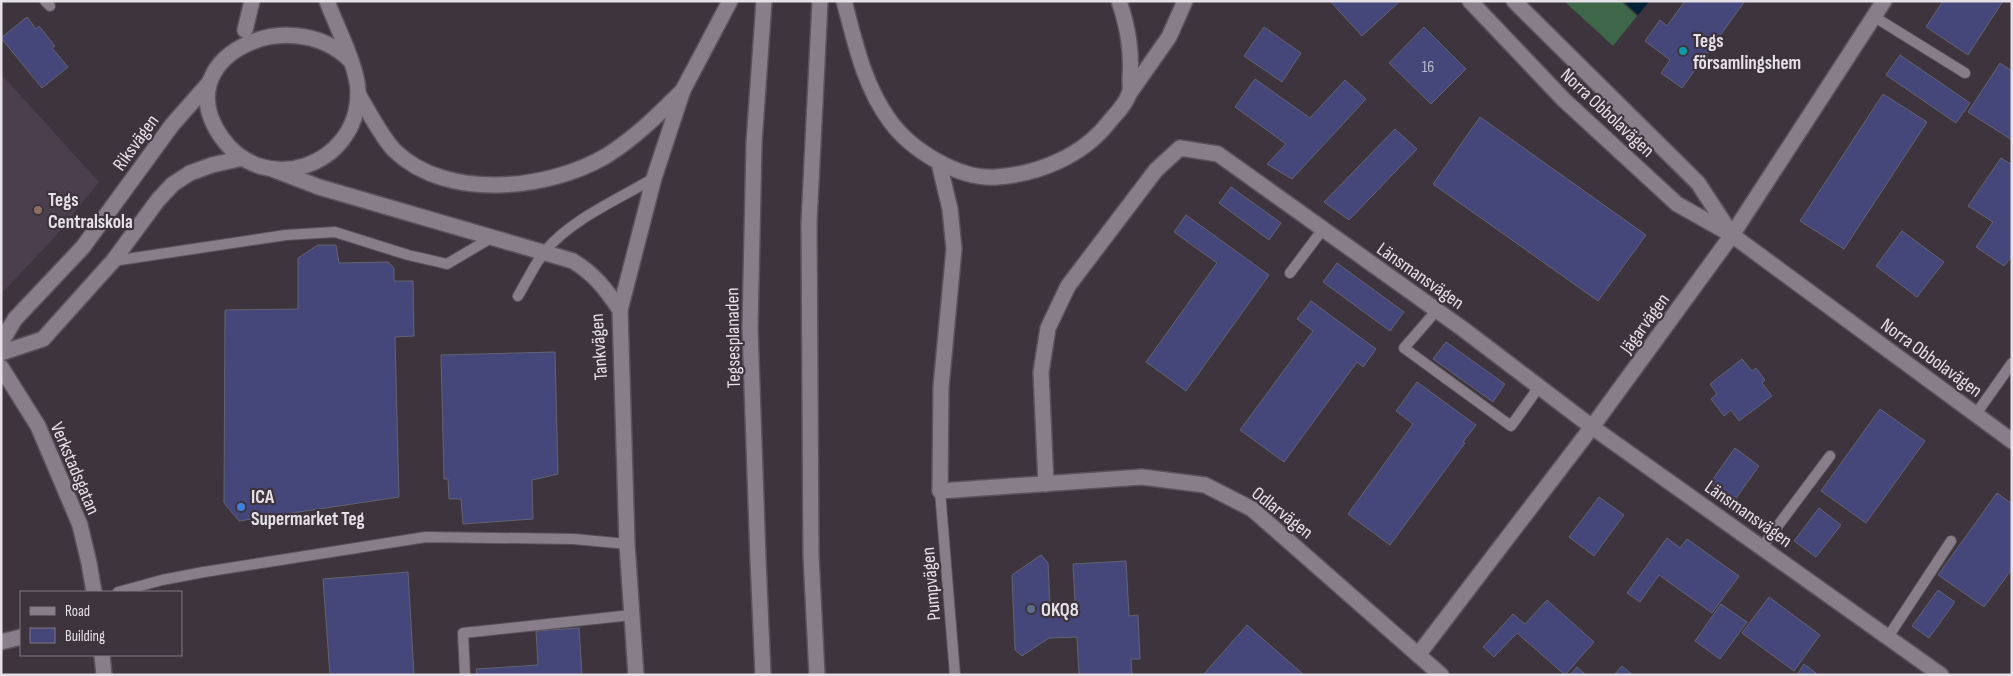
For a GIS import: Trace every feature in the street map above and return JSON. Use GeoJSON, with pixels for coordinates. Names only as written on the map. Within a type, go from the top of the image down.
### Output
{"type":"FeatureCollection","features":[{"type":"Feature","properties":{"kind":"street"},"geometry":{"type":"LineString","coordinates":[[245,30],[252,1]]}},
{"type":"Feature","properties":{"kind":"street","name":"Riksvägen"},"geometry":{"type":"LineString","coordinates":[[258,24],[245,30],[225,47],[218,58],[209,83],[208,97],[215,126],[222,138],[243,158],[257,165],[271,169],[301,168],[315,163],[333,151],[347,134],[356,115],[358,94],[356,76],[327,1]]}},
{"type":"Feature","properties":{"kind":"street"},"geometry":{"type":"LineString","coordinates":[[620,310],[654,178],[683,90],[730,1]]}},
{"type":"Feature","properties":{"kind":"street","name":"Tegsesplanaden"},"geometry":{"type":"LineString","coordinates":[[763,675],[750,328],[754,143],[764,1]]}},
{"type":"Feature","properties":{"kind":"street"},"geometry":{"type":"LineString","coordinates":[[817,675],[810,556],[809,223],[820,1]]}},
{"type":"Feature","properties":{"kind":"street"},"geometry":{"type":"LineString","coordinates":[[844,1],[865,74],[875,98],[891,123],[913,144],[939,163],[968,174],[996,178],[1056,163],[1081,149],[1101,133],[1169,37],[1185,1]]}},
{"type":"Feature","properties":{"kind":"street"},"geometry":{"type":"LineString","coordinates":[[1119,1],[1128,27],[1132,59],[1129,94]]}},
{"type":"Feature","properties":{"kind":"street","name":"Norra Obbolavägen"},"geometry":{"type":"LineString","coordinates":[[1470,1],[1564,100],[1677,204],[1732,235],[2012,441]]}},
{"type":"Feature","properties":{"kind":"street","name":"Norra Obbolavägen"},"geometry":{"type":"LineString","coordinates":[[1514,1],[1698,183],[1732,235]]}},
{"type":"Feature","properties":{"kind":"street","name":"Jägarvägen"},"geometry":{"type":"LineString","coordinates":[[1418,655],[1592,426],[1732,235],[1884,1]]}},
{"type":"Feature","properties":{"kind":"street","name":"Riksvägen"},"geometry":{"type":"LineString","coordinates":[[296,21],[318,28],[331,36],[342,47],[350,60]]}},
{"type":"Feature","properties":{"kind":"street","name":"Riksvägen"},"geometry":{"type":"LineString","coordinates":[[1,343],[15,319],[83,247],[172,125],[209,83]]}},
{"type":"Feature","properties":{"kind":"street"},"geometry":{"type":"LineString","coordinates":[[358,94],[394,150],[413,165],[434,175],[462,182],[501,185],[540,181],[571,172],[604,157],[626,143],[648,125],[683,90]]}},
{"type":"Feature","properties":{"kind":"street","name":"Länsmansvägen"},"geometry":{"type":"LineString","coordinates":[[1046,484],[1041,372],[1048,328],[1068,286],[1156,170],[1180,148],[1218,154],[1437,310],[1592,426],[1941,675]]}},
{"type":"Feature","properties":{"kind":"street"},"geometry":{"type":"LineString","coordinates":[[1,353],[43,339],[113,261],[158,200],[173,184],[190,173],[212,165],[243,158]]}},
{"type":"Feature","properties":{"kind":"street"},"geometry":{"type":"LineString","coordinates":[[939,163],[950,209],[954,249],[941,387],[940,491]]}},
{"type":"Feature","properties":{"kind":"street","name":"Tankvägen"},"geometry":{"type":"LineString","coordinates":[[271,169],[319,187],[573,261],[590,272],[620,310],[627,544],[636,675]]}},
{"type":"Feature","properties":{"kind":"street","name":"Verkstadsgatan"},"geometry":{"type":"LineString","coordinates":[[1,367],[38,426],[80,525],[94,591]]}},
{"type":"Feature","properties":{"kind":"street","name":"Odlarvägen"},"geometry":{"type":"LineString","coordinates":[[940,491],[1142,477],[1205,485],[1252,509],[1441,675]]}},
{"type":"Feature","properties":{"kind":"street"},"geometry":{"type":"LineString","coordinates":[[1,642],[20,637]]}},
{"type":"Feature","properties":{"kind":"street"},"geometry":{"type":"LineString","coordinates":[[102,656],[104,675]]}},
{"type":"Feature","properties":{"kind":"lane"},"geometry":{"type":"LineString","coordinates":[[1873,16],[1964,73]]}},
{"type":"Feature","properties":{"kind":"lane"},"geometry":{"type":"LineString","coordinates":[[518,296],[544,252],[556,239],[573,225],[654,178]]}},
{"type":"Feature","properties":{"kind":"lane"},"geometry":{"type":"LineString","coordinates":[[1290,273],[1323,229]]}},
{"type":"Feature","properties":{"kind":"lane"},"geometry":{"type":"LineString","coordinates":[[113,261],[286,234],[335,232],[408,255],[447,264],[491,238]]}},
{"type":"Feature","properties":{"kind":"lane"},"geometry":{"type":"LineString","coordinates":[[1437,310],[1404,348],[1511,426],[1539,387]]}},
{"type":"Feature","properties":{"kind":"lane"},"geometry":{"type":"LineString","coordinates":[[1976,414],[2012,363]]}},
{"type":"Feature","properties":{"kind":"lane"},"geometry":{"type":"LineString","coordinates":[[1762,547],[1830,456]]}},
{"type":"Feature","properties":{"kind":"lane","name":"Pumpvägen"},"geometry":{"type":"LineString","coordinates":[[940,491],[955,675]]}},
{"type":"Feature","properties":{"kind":"lane"},"geometry":{"type":"LineString","coordinates":[[122,591],[162,580],[204,572],[426,537],[574,539],[627,544]]}},
{"type":"Feature","properties":{"kind":"lane"},"geometry":{"type":"LineString","coordinates":[[1888,637],[1951,542]]}},
{"type":"Feature","properties":{"kind":"lane"},"geometry":{"type":"LineString","coordinates":[[465,675],[463,634],[632,615]]}},
{"type":"Feature","properties":{"kind":"shaded area","name":"Tegs Centralskola"},"geometry":{"type":"Polygon","coordinates":[[[1,74],[99,182],[53,239],[1,294],[1,74]]]}},
{"type":"Feature","properties":{"kind":"green space"},"geometry":{"type":"Polygon","coordinates":[[[1564,1],[1621,1],[1637,16],[1613,46],[1564,1]]]}},
{"type":"Feature","properties":{"kind":"water"},"geometry":{"type":"Polygon","coordinates":[[[1623,1],[1648,1],[1649,2],[1638,15],[1623,1]]]}},
{"type":"Feature","properties":{"kind":"building"},"geometry":{"type":"Polygon","coordinates":[[[1330,1],[1399,1],[1399,2],[1362,36],[1330,1]]]}},
{"type":"Feature","properties":{"kind":"building","name":"Tegs församlingshem"},"geometry":{"type":"Polygon","coordinates":[[[1685,1],[1745,1],[1682,88],[1661,73],[1670,60],[1645,41],[1660,20],[1667,26],[1685,1]]]}},
{"type":"Feature","properties":{"kind":"building"},"geometry":{"type":"Polygon","coordinates":[[[1943,1],[2003,1],[1968,55],[1926,27],[1943,1]]]}},
{"type":"Feature","properties":{"kind":"building"},"geometry":{"type":"Polygon","coordinates":[[[27,17],[36,29],[39,26],[55,46],[52,48],[68,67],[42,88],[1,38],[27,17]]]}},
{"type":"Feature","properties":{"kind":"building"},"geometry":{"type":"Polygon","coordinates":[[[1264,27],[1301,53],[1282,82],[1244,56],[1264,27]]]}},
{"type":"Feature","properties":{"kind":"building"},"geometry":{"type":"Polygon","coordinates":[[[1424,27],[1466,69],[1431,104],[1389,63],[1424,27]]]}},
{"type":"Feature","properties":{"kind":"building"},"geometry":{"type":"Polygon","coordinates":[[[1900,55],[1970,103],[1956,123],[1886,75],[1900,55]]]}},
{"type":"Feature","properties":{"kind":"building"},"geometry":{"type":"Polygon","coordinates":[[[2000,63],[2012,71],[2012,140],[1968,112],[2000,63]]]}},
{"type":"Feature","properties":{"kind":"building"},"geometry":{"type":"Polygon","coordinates":[[[1255,79],[1310,118],[1345,80],[1366,99],[1292,179],[1267,164],[1286,144],[1235,107],[1255,79]]]}},
{"type":"Feature","properties":{"kind":"building"},"geometry":{"type":"Polygon","coordinates":[[[1883,94],[1927,122],[1844,249],[1800,221],[1883,94]]]}},
{"type":"Feature","properties":{"kind":"building"},"geometry":{"type":"Polygon","coordinates":[[[1480,117],[1646,235],[1598,301],[1433,184],[1480,117]]]}},
{"type":"Feature","properties":{"kind":"building"},"geometry":{"type":"Polygon","coordinates":[[[1395,129],[1417,149],[1349,220],[1324,202],[1395,129]]]}},
{"type":"Feature","properties":{"kind":"building"},"geometry":{"type":"Polygon","coordinates":[[[2001,158],[2012,165],[2012,256],[2004,266],[1976,247],[1993,222],[1968,206],[2001,158]]]}},
{"type":"Feature","properties":{"kind":"building"},"geometry":{"type":"Polygon","coordinates":[[[1231,187],[1281,223],[1269,240],[1219,203],[1231,187]]]}},
{"type":"Feature","properties":{"kind":"building"},"geometry":{"type":"Polygon","coordinates":[[[1186,215],[1269,275],[1186,391],[1146,362],[1217,263],[1174,232],[1186,215]]]}},
{"type":"Feature","properties":{"kind":"building"},"geometry":{"type":"Polygon","coordinates":[[[1902,231],[1944,262],[1917,297],[1876,266],[1902,231]]]}},
{"type":"Feature","properties":{"kind":"building"},"geometry":{"type":"Polygon","coordinates":[[[318,245],[336,245],[339,263],[388,262],[394,268],[394,281],[413,281],[414,336],[395,337],[399,497],[239,521],[224,503],[225,310],[298,309],[298,258],[318,245]]]}},
{"type":"Feature","properties":{"kind":"building"},"geometry":{"type":"Polygon","coordinates":[[[1337,263],[1404,312],[1390,331],[1323,282],[1337,263]]]}},
{"type":"Feature","properties":{"kind":"building"},"geometry":{"type":"Polygon","coordinates":[[[1311,301],[1376,349],[1363,367],[1357,362],[1284,462],[1240,430],[1313,331],[1297,319],[1311,301]]]}},
{"type":"Feature","properties":{"kind":"building"},"geometry":{"type":"Polygon","coordinates":[[[1446,342],[1505,384],[1493,402],[1433,359],[1446,342]]]}},
{"type":"Feature","properties":{"kind":"building"},"geometry":{"type":"Polygon","coordinates":[[[555,352],[558,474],[532,480],[533,519],[463,524],[461,499],[449,499],[448,479],[444,479],[441,355],[555,352]]]}},
{"type":"Feature","properties":{"kind":"building"},"geometry":{"type":"Polygon","coordinates":[[[1742,359],[1752,371],[1756,368],[1765,380],[1762,383],[1772,396],[1739,421],[1731,410],[1724,416],[1711,399],[1717,394],[1710,384],[1742,359]]]}},
{"type":"Feature","properties":{"kind":"building"},"geometry":{"type":"Polygon","coordinates":[[[1417,382],[1476,425],[1463,442],[1465,443],[1390,545],[1348,514],[1413,424],[1396,411],[1417,382]]]}},
{"type":"Feature","properties":{"kind":"building"},"geometry":{"type":"Polygon","coordinates":[[[1880,409],[1925,441],[1866,523],[1821,491],[1880,409]]]}},
{"type":"Feature","properties":{"kind":"building"},"geometry":{"type":"Polygon","coordinates":[[[1735,448],[1759,466],[1734,501],[1710,483],[1735,448]]]}},
{"type":"Feature","properties":{"kind":"building"},"geometry":{"type":"Polygon","coordinates":[[[1997,493],[2012,504],[2012,569],[1984,607],[1938,575],[1997,493]]]}},
{"type":"Feature","properties":{"kind":"building"},"geometry":{"type":"Polygon","coordinates":[[[1599,497],[1624,515],[1594,556],[1569,537],[1599,497]]]}},
{"type":"Feature","properties":{"kind":"building"},"geometry":{"type":"Polygon","coordinates":[[[1819,508],[1841,525],[1816,557],[1794,541],[1819,508]]]}},
{"type":"Feature","properties":{"kind":"building"},"geometry":{"type":"Polygon","coordinates":[[[1667,538],[1680,548],[1687,539],[1739,576],[1712,613],[1659,575],[1640,602],[1627,593],[1667,538]]]}},
{"type":"Feature","properties":{"kind":"building"},"geometry":{"type":"Polygon","coordinates":[[[1041,555],[1048,563],[1050,605],[1075,604],[1073,564],[1126,561],[1129,616],[1138,615],[1140,659],[1131,659],[1132,675],[1079,675],[1077,637],[1049,638],[1022,656],[1015,650],[1012,575],[1041,555]]]}},
{"type":"Feature","properties":{"kind":"building"},"geometry":{"type":"Polygon","coordinates":[[[408,572],[414,675],[330,675],[323,579],[408,572]]]}},
{"type":"Feature","properties":{"kind":"building"},"geometry":{"type":"Polygon","coordinates":[[[1938,590],[1955,602],[1929,638],[1912,626],[1938,590]]]}},
{"type":"Feature","properties":{"kind":"building"},"geometry":{"type":"Polygon","coordinates":[[[1769,597],[1820,635],[1794,671],[1742,633],[1769,597]]]}},
{"type":"Feature","properties":{"kind":"building"},"geometry":{"type":"Polygon","coordinates":[[[1547,600],[1594,642],[1565,675],[1517,633],[1494,657],[1483,647],[1513,614],[1525,624],[1547,600]]]}},
{"type":"Feature","properties":{"kind":"building"},"geometry":{"type":"Polygon","coordinates":[[[1721,604],[1747,622],[1720,659],[1695,641],[1721,604]]]}},
{"type":"Feature","properties":{"kind":"building"},"geometry":{"type":"Polygon","coordinates":[[[1247,625],[1304,675],[1203,675],[1247,625]]]}},
{"type":"Feature","properties":{"kind":"building"},"geometry":{"type":"Polygon","coordinates":[[[579,628],[582,675],[477,675],[476,669],[538,665],[536,631],[579,628]]]}},
{"type":"Feature","properties":{"kind":"building"},"geometry":{"type":"Polygon","coordinates":[[[1804,664],[1816,673],[1815,675],[1797,675],[1804,664]]]}},
{"type":"Feature","properties":{"kind":"building"},"geometry":{"type":"Polygon","coordinates":[[[1622,666],[1633,675],[1614,675],[1622,666]]]}},
{"type":"Feature","properties":{"kind":"building"},"geometry":{"type":"Polygon","coordinates":[[[1577,667],[1586,675],[1570,675],[1577,667]]]}},
{"type":"Feature","properties":{"kind":"place","name":"Tegs församlingshem"},"geometry":{"type":"Point","coordinates":[1683,51]}},
{"type":"Feature","properties":{"kind":"place","name":"Tegs Centralskola"},"geometry":{"type":"Point","coordinates":[38,210]}},
{"type":"Feature","properties":{"kind":"place","name":"ICA Supermarket Teg"},"geometry":{"type":"Point","coordinates":[241,507]}},
{"type":"Feature","properties":{"kind":"place","name":"OKQ8"},"geometry":{"type":"Point","coordinates":[1031,609]}}]}
